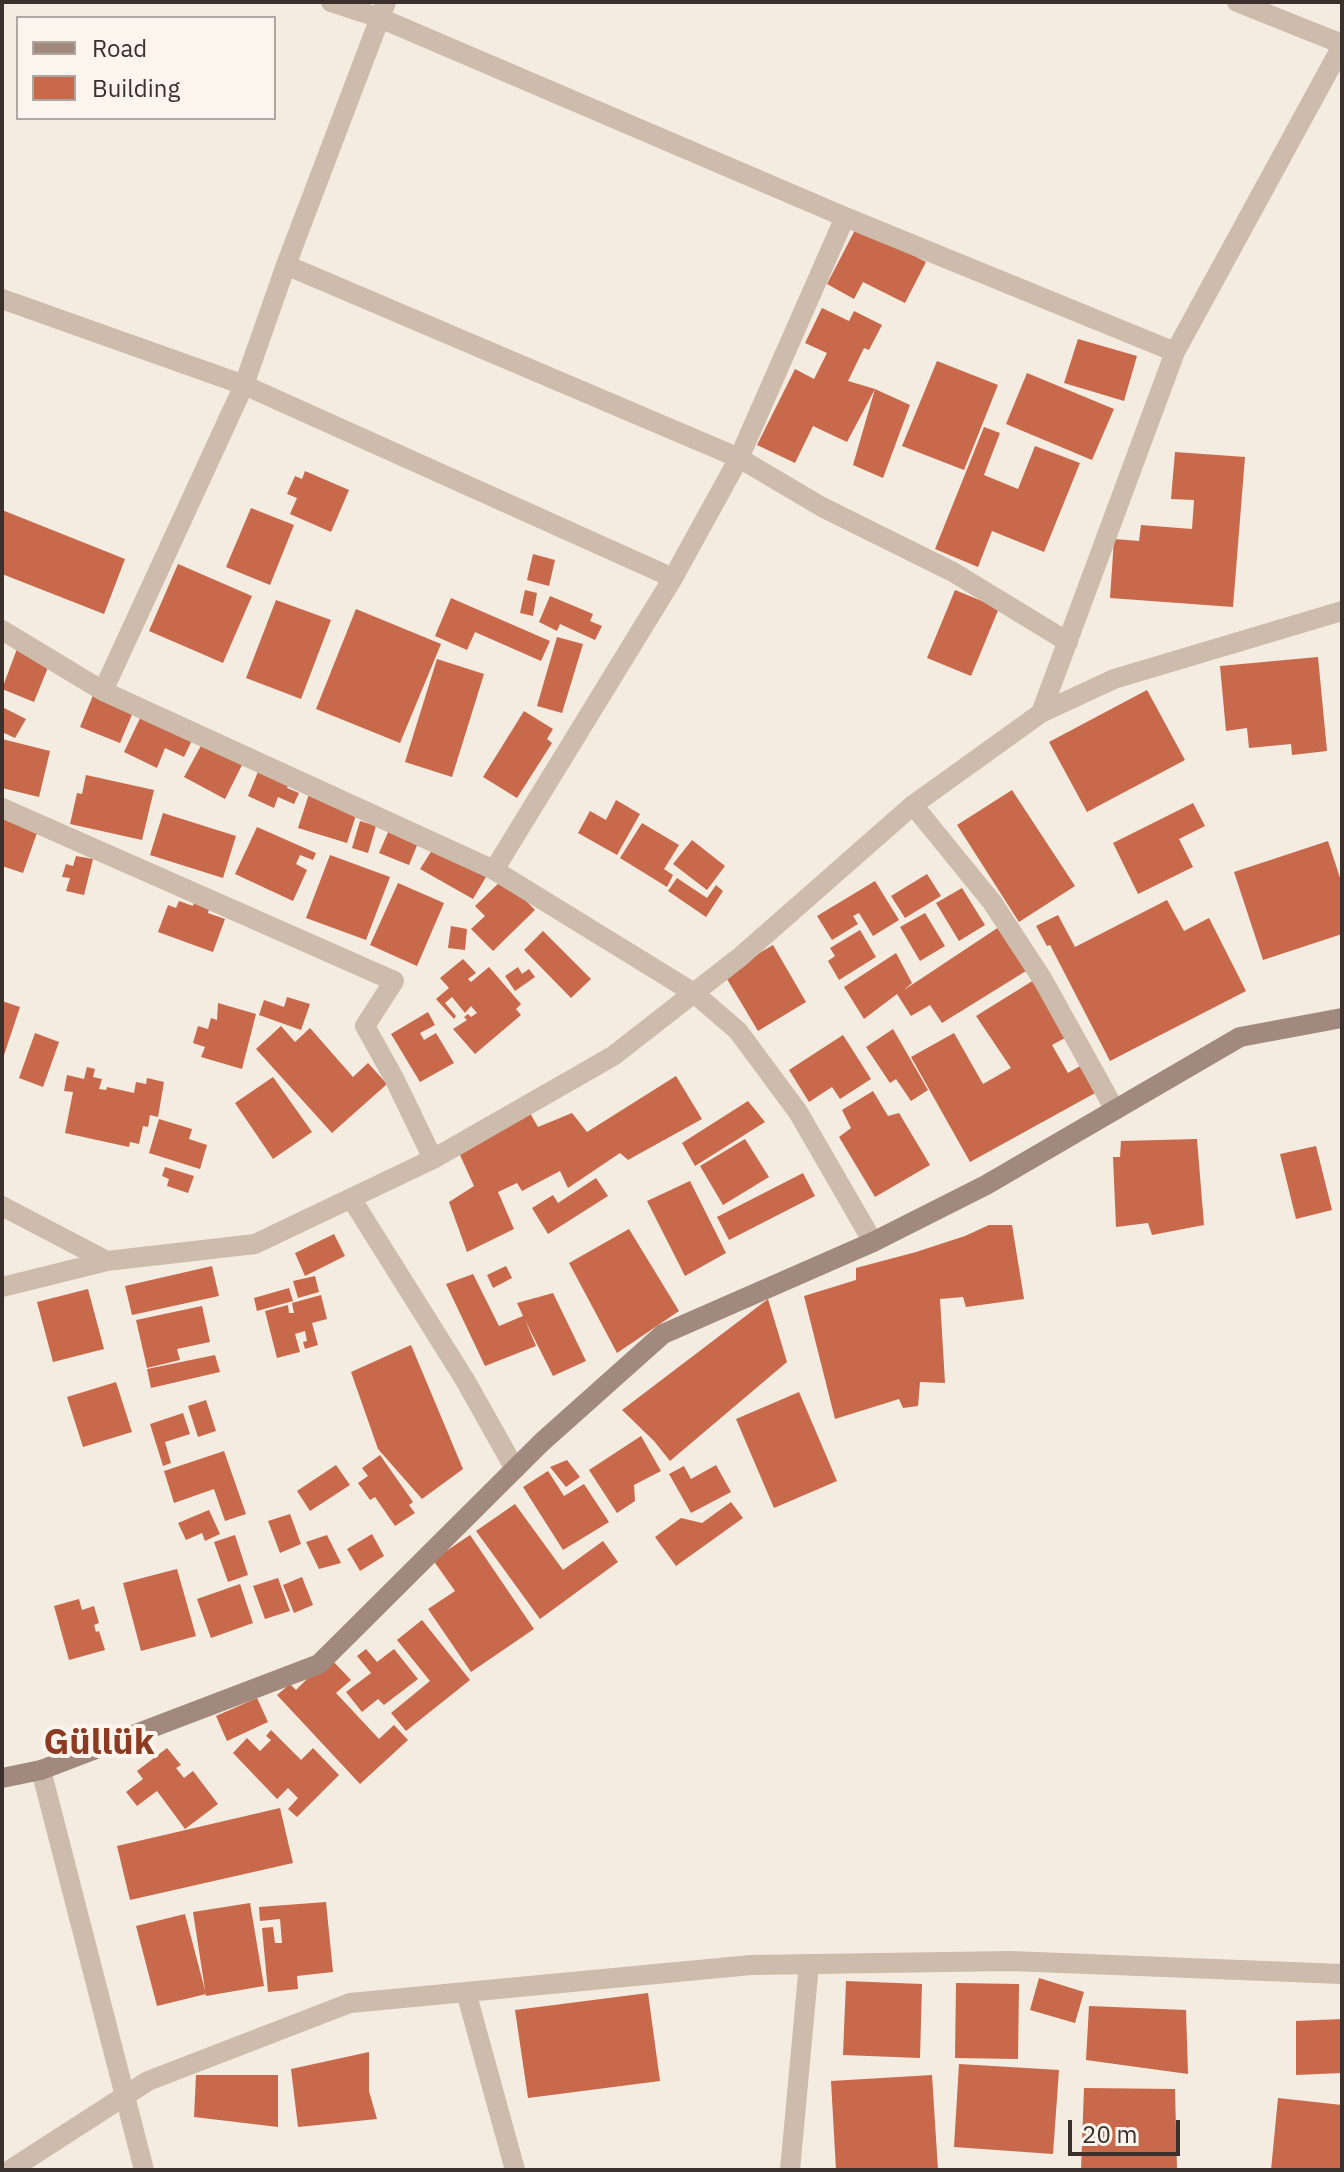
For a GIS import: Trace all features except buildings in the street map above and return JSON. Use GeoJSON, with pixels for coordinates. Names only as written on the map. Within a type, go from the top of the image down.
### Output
{"type":"FeatureCollection","features":[{"type":"Feature","properties":{"kind":"street"},"geometry":{"type":"LineString","coordinates":[[331,2],[383,10],[845,217],[1175,352]]}},
{"type":"Feature","properties":{"kind":"street"},"geometry":{"type":"LineString","coordinates":[[1041,713],[1175,352],[1342,45],[1237,2]]}},
{"type":"Feature","properties":{"kind":"street"},"geometry":{"type":"LineString","coordinates":[[103,691],[244,385],[383,10]]}},
{"type":"Feature","properties":{"kind":"street"},"geometry":{"type":"LineString","coordinates":[[494,870],[673,578],[739,458],[845,217]]}},
{"type":"Feature","properties":{"kind":"street"},"geometry":{"type":"LineString","coordinates":[[286,265],[739,458],[822,507],[953,572],[1068,642]]}},
{"type":"Feature","properties":{"kind":"street"},"geometry":{"type":"LineString","coordinates":[[2,299],[244,385],[673,578]]}},
{"type":"Feature","properties":{"kind":"street"},"geometry":{"type":"LineString","coordinates":[[2,1287],[107,1261],[255,1244],[433,1159],[613,1056],[740,957],[913,805],[1041,713],[1114,679],[1342,611]]}},
{"type":"Feature","properties":{"kind":"street"},"geometry":{"type":"LineString","coordinates":[[2,630],[103,691],[494,870],[694,993],[738,1031],[798,1112],[873,1242]]}},
{"type":"Feature","properties":{"kind":"street"},"geometry":{"type":"LineString","coordinates":[[913,805],[992,902],[1043,980],[1115,1110]]}},
{"type":"Feature","properties":{"kind":"street"},"geometry":{"type":"LineString","coordinates":[[2,808],[394,981],[365,1026],[433,1159]]}},
{"type":"Feature","properties":{"kind":"street"},"geometry":{"type":"LineString","coordinates":[[2,1778],[41,1770],[319,1664],[515,1469],[663,1334],[873,1242],[986,1185],[1240,1037],[1342,1018]]}},
{"type":"Feature","properties":{"kind":"street"},"geometry":{"type":"LineString","coordinates":[[351,1198],[465,1380],[515,1469]]}},
{"type":"Feature","properties":{"kind":"street"},"geometry":{"type":"LineString","coordinates":[[2,1206],[107,1261]]}},
{"type":"Feature","properties":{"kind":"street"},"geometry":{"type":"LineString","coordinates":[[41,1770],[144,2170]]}},
{"type":"Feature","properties":{"kind":"street"},"geometry":{"type":"LineString","coordinates":[[10,2170],[148,2081],[350,2003],[751,1965],[1011,1961],[1342,1974]]}},
{"type":"Feature","properties":{"kind":"street"},"geometry":{"type":"LineString","coordinates":[[790,2170],[809,1964]]}},
{"type":"Feature","properties":{"kind":"street"},"geometry":{"type":"LineString","coordinates":[[466,1992],[515,2170]]}},
{"type":"Feature","properties":{"kind":"district","name":"Güllük"},"geometry":{"type":"Point","coordinates":[99,1744]}}]}
